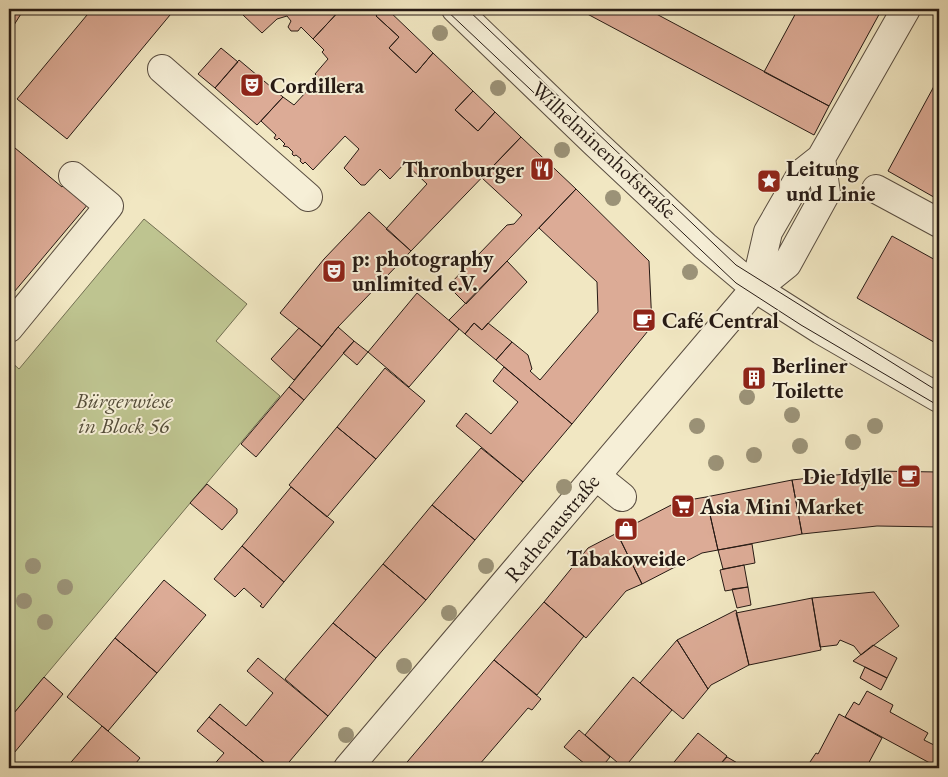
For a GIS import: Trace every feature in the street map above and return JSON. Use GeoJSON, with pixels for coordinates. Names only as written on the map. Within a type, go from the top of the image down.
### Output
{"type":"FeatureCollection","features":[{"type":"Feature","properties":{"kind":"street","name":"Wilhelminenhofstraße"},"geometry":{"type":"LineString","coordinates":[[456,9],[705,246],[755,288],[821,330],[939,398]]}},
{"type":"Feature","properties":{"kind":"street"},"geometry":{"type":"LineString","coordinates":[[755,288],[768,232],[802,173],[821,158],[906,9]]}},
{"type":"Feature","properties":{"kind":"street"},"geometry":{"type":"LineString","coordinates":[[162,69],[308,197]]}},
{"type":"Feature","properties":{"kind":"street"},"geometry":{"type":"LineString","coordinates":[[755,288],[787,264],[826,193],[821,158]]}},
{"type":"Feature","properties":{"kind":"street"},"geometry":{"type":"LineString","coordinates":[[9,328],[110,206],[73,176]]}},
{"type":"Feature","properties":{"kind":"street"},"geometry":{"type":"LineString","coordinates":[[876,189],[939,223]]}},
{"type":"Feature","properties":{"kind":"street","name":"Rathenaustraße"},"geometry":{"type":"LineString","coordinates":[[348,768],[755,288]]}},
{"type":"Feature","properties":{"kind":"street"},"geometry":{"type":"LineString","coordinates":[[596,476],[622,497]]}},
{"type":"Feature","properties":{"kind":"green space","name":"Bürgerwiese in Block 56"},"geometry":{"type":"Polygon","coordinates":[[[144,219],[247,304],[216,341],[280,396],[9,719],[9,360],[19,369],[144,219]]]}},
{"type":"Feature","properties":{"kind":"building"},"geometry":{"type":"Polygon","coordinates":[[[9,9],[24,9],[9,33],[9,9]]]}},
{"type":"Feature","properties":{"kind":"building"},"geometry":{"type":"Polygon","coordinates":[[[92,9],[175,9],[67,139],[17,99],[92,9]]]}},
{"type":"Feature","properties":{"kind":"building"},"geometry":{"type":"Polygon","coordinates":[[[249,9],[341,9],[313,39],[301,27],[298,31],[291,31],[288,27],[291,21],[287,16],[277,19],[262,33],[243,15],[249,9]]]}},
{"type":"Feature","properties":{"kind":"building"},"geometry":{"type":"Polygon","coordinates":[[[341,9],[382,9],[376,16],[399,37],[389,48],[416,73],[433,53],[473,91],[455,110],[478,131],[495,112],[521,137],[411,251],[386,229],[427,184],[405,163],[390,179],[380,169],[365,185],[361,185],[344,168],[359,149],[345,136],[313,170],[305,162],[303,164],[296,155],[294,156],[288,147],[283,146],[285,144],[279,138],[277,140],[274,138],[276,135],[261,121],[283,97],[294,105],[319,78],[315,74],[328,59],[322,52],[324,50],[313,39],[341,9]]]}},
{"type":"Feature","properties":{"kind":"building"},"geometry":{"type":"Polygon","coordinates":[[[382,9],[387,9],[433,53],[416,73],[389,48],[399,37],[376,16],[382,9]]]}},
{"type":"Feature","properties":{"kind":"building"},"geometry":{"type":"Polygon","coordinates":[[[578,9],[647,9],[829,106],[814,135],[578,9]]]}},
{"type":"Feature","properties":{"kind":"building"},"geometry":{"type":"Polygon","coordinates":[[[798,9],[882,9],[829,106],[764,72],[798,9]]]}},
{"type":"Feature","properties":{"kind":"building"},"geometry":{"type":"Polygon","coordinates":[[[221,48],[238,62],[215,88],[198,74],[221,48]]]}},
{"type":"Feature","properties":{"kind":"building"},"geometry":{"type":"Polygon","coordinates":[[[239,60],[283,97],[257,125],[215,88],[239,60]]]}},
{"type":"Feature","properties":{"kind":"building"},"geometry":{"type":"Polygon","coordinates":[[[939,77],[939,200],[888,171],[939,77]]]}},
{"type":"Feature","properties":{"kind":"building"},"geometry":{"type":"Polygon","coordinates":[[[473,91],[495,112],[478,131],[455,110],[473,91]]]}},
{"type":"Feature","properties":{"kind":"building"},"geometry":{"type":"Polygon","coordinates":[[[521,137],[576,189],[466,304],[448,286],[507,225],[514,224],[522,215],[482,178],[521,137]]]}},
{"type":"Feature","properties":{"kind":"building"},"geometry":{"type":"Polygon","coordinates":[[[9,143],[62,187],[65,184],[89,203],[9,298],[9,143]]]}},
{"type":"Feature","properties":{"kind":"building"},"geometry":{"type":"Polygon","coordinates":[[[576,189],[649,261],[652,326],[572,424],[496,360],[512,342],[528,355],[532,369],[530,371],[540,380],[598,312],[597,282],[539,228],[576,189]]]}},
{"type":"Feature","properties":{"kind":"building"},"geometry":{"type":"Polygon","coordinates":[[[369,212],[411,251],[338,327],[322,347],[280,313],[324,259],[369,212]]]}},
{"type":"Feature","properties":{"kind":"building"},"geometry":{"type":"Polygon","coordinates":[[[892,236],[939,262],[939,345],[857,298],[892,236]]]}},
{"type":"Feature","properties":{"kind":"building"},"geometry":{"type":"Polygon","coordinates":[[[507,261],[527,282],[482,330],[474,323],[465,334],[449,320],[507,261]]]}},
{"type":"Feature","properties":{"kind":"building"},"geometry":{"type":"Polygon","coordinates":[[[417,293],[459,329],[409,387],[368,352],[417,293]]]}},
{"type":"Feature","properties":{"kind":"building"},"geometry":{"type":"Polygon","coordinates":[[[474,323],[482,330],[488,323],[512,342],[496,360],[465,334],[474,323]]]}},
{"type":"Feature","properties":{"kind":"building"},"geometry":{"type":"Polygon","coordinates":[[[338,327],[354,341],[304,400],[289,387],[338,327]]]}},
{"type":"Feature","properties":{"kind":"building"},"geometry":{"type":"Polygon","coordinates":[[[299,328],[322,347],[294,380],[271,359],[299,328]]]}},
{"type":"Feature","properties":{"kind":"building"},"geometry":{"type":"Polygon","coordinates":[[[354,341],[368,352],[357,365],[343,353],[354,341]]]}},
{"type":"Feature","properties":{"kind":"building"},"geometry":{"type":"Polygon","coordinates":[[[504,367],[572,424],[523,482],[456,426],[466,413],[491,434],[518,402],[493,381],[504,367]]]}},
{"type":"Feature","properties":{"kind":"building"},"geometry":{"type":"Polygon","coordinates":[[[385,368],[425,401],[376,459],[337,427],[385,368]]]}},
{"type":"Feature","properties":{"kind":"building","name":"Berliner Toilette"},"geometry":{"type":"Polygon","coordinates":[[[754,368],[763,374],[755,387],[746,381],[754,368]]]}},
{"type":"Feature","properties":{"kind":"building"},"geometry":{"type":"Polygon","coordinates":[[[289,387],[304,400],[256,457],[241,444],[289,387]]]}},
{"type":"Feature","properties":{"kind":"building"},"geometry":{"type":"Polygon","coordinates":[[[337,427],[376,459],[327,517],[289,485],[337,427]]]}},
{"type":"Feature","properties":{"kind":"building"},"geometry":{"type":"Polygon","coordinates":[[[481,448],[523,482],[475,540],[432,505],[481,448]]]}},
{"type":"Feature","properties":{"kind":"building"},"geometry":{"type":"Polygon","coordinates":[[[872,471],[939,472],[939,527],[877,526],[802,534],[792,480],[872,471]]]}},
{"type":"Feature","properties":{"kind":"building"},"geometry":{"type":"Polygon","coordinates":[[[792,480],[802,534],[718,550],[706,497],[792,480]]]}},
{"type":"Feature","properties":{"kind":"building"},"geometry":{"type":"Polygon","coordinates":[[[207,484],[237,509],[237,513],[222,530],[190,503],[207,484]]]}},
{"type":"Feature","properties":{"kind":"building"},"geometry":{"type":"Polygon","coordinates":[[[291,487],[334,522],[284,582],[242,546],[291,487]]]}},
{"type":"Feature","properties":{"kind":"building"},"geometry":{"type":"Polygon","coordinates":[[[706,497],[718,550],[702,553],[642,584],[617,533],[677,502],[706,497]]]}},
{"type":"Feature","properties":{"kind":"building"},"geometry":{"type":"Polygon","coordinates":[[[432,505],[475,540],[426,600],[383,564],[432,505]]]}},
{"type":"Feature","properties":{"kind":"building"},"geometry":{"type":"Polygon","coordinates":[[[617,533],[642,584],[626,591],[586,638],[544,602],[588,548],[617,533]]]}},
{"type":"Feature","properties":{"kind":"building"},"geometry":{"type":"Polygon","coordinates":[[[752,544],[755,563],[723,569],[718,550],[752,544]]]}},
{"type":"Feature","properties":{"kind":"building"},"geometry":{"type":"Polygon","coordinates":[[[242,546],[284,582],[263,608],[260,606],[262,604],[244,588],[235,597],[214,579],[242,546]]]}},
{"type":"Feature","properties":{"kind":"building"},"geometry":{"type":"Polygon","coordinates":[[[383,564],[426,600],[376,658],[333,623],[383,564]]]}},
{"type":"Feature","properties":{"kind":"building"},"geometry":{"type":"Polygon","coordinates":[[[744,565],[748,587],[725,591],[720,570],[744,565]]]}},
{"type":"Feature","properties":{"kind":"building"},"geometry":{"type":"Polygon","coordinates":[[[164,580],[206,615],[157,673],[115,638],[164,580]]]}},
{"type":"Feature","properties":{"kind":"building"},"geometry":{"type":"Polygon","coordinates":[[[748,587],[751,605],[737,608],[732,589],[748,587]]]}},
{"type":"Feature","properties":{"kind":"building"},"geometry":{"type":"Polygon","coordinates":[[[874,592],[899,626],[861,655],[854,646],[840,640],[837,645],[820,647],[812,598],[874,592]]]}},
{"type":"Feature","properties":{"kind":"building"},"geometry":{"type":"Polygon","coordinates":[[[812,598],[821,650],[749,665],[736,613],[812,598]]]}},
{"type":"Feature","properties":{"kind":"building"},"geometry":{"type":"Polygon","coordinates":[[[544,602],[584,636],[537,695],[494,660],[544,602]]]}},
{"type":"Feature","properties":{"kind":"building"},"geometry":{"type":"Polygon","coordinates":[[[736,610],[749,665],[711,685],[708,689],[677,640],[736,610]]]}},
{"type":"Feature","properties":{"kind":"building"},"geometry":{"type":"Polygon","coordinates":[[[333,623],[376,658],[328,716],[285,679],[333,623]]]}},
{"type":"Feature","properties":{"kind":"building"},"geometry":{"type":"Polygon","coordinates":[[[115,638],[157,673],[108,731],[67,697],[115,638]]]}},
{"type":"Feature","properties":{"kind":"building"},"geometry":{"type":"Polygon","coordinates":[[[677,640],[708,689],[683,719],[640,683],[677,640]]]}},
{"type":"Feature","properties":{"kind":"building"},"geometry":{"type":"Polygon","coordinates":[[[873,645],[897,658],[887,678],[853,661],[873,645]]]}},
{"type":"Feature","properties":{"kind":"building"},"geometry":{"type":"Polygon","coordinates":[[[258,658],[328,716],[284,768],[271,768],[209,717],[220,704],[246,726],[273,693],[247,671],[258,658]]]}},
{"type":"Feature","properties":{"kind":"building"},"geometry":{"type":"Polygon","coordinates":[[[494,660],[541,699],[532,710],[528,708],[479,765],[479,768],[402,768],[494,660]]]}},
{"type":"Feature","properties":{"kind":"building"},"geometry":{"type":"Polygon","coordinates":[[[865,667],[887,678],[881,690],[860,678],[865,667]]]}},
{"type":"Feature","properties":{"kind":"building"},"geometry":{"type":"Polygon","coordinates":[[[44,677],[63,694],[14,753],[9,749],[9,719],[44,677]]]}},
{"type":"Feature","properties":{"kind":"building"},"geometry":{"type":"Polygon","coordinates":[[[633,677],[672,710],[624,768],[585,735],[633,677]]]}},
{"type":"Feature","properties":{"kind":"building"},"geometry":{"type":"Polygon","coordinates":[[[867,691],[893,705],[890,712],[928,733],[924,740],[936,746],[939,740],[939,768],[845,717],[854,702],[859,705],[867,691]]]}},
{"type":"Feature","properties":{"kind":"building"},"geometry":{"type":"Polygon","coordinates":[[[839,714],[882,738],[866,768],[806,768],[816,753],[818,754],[839,714]]]}},
{"type":"Feature","properties":{"kind":"building"},"geometry":{"type":"Polygon","coordinates":[[[209,717],[271,768],[211,768],[224,753],[197,731],[209,717]]]}},
{"type":"Feature","properties":{"kind":"building"},"geometry":{"type":"Polygon","coordinates":[[[102,726],[140,758],[132,768],[66,768],[102,726]]]}},
{"type":"Feature","properties":{"kind":"building"},"geometry":{"type":"Polygon","coordinates":[[[579,730],[610,757],[601,768],[590,768],[564,747],[579,730]]]}},
{"type":"Feature","properties":{"kind":"building"},"geometry":{"type":"Polygon","coordinates":[[[698,733],[727,756],[717,768],[670,767],[698,733]]]}},
{"type":"Feature","properties":{"kind":"building"},"geometry":{"type":"Polygon","coordinates":[[[727,757],[746,768],[717,768],[727,757]]]}},
{"type":"Feature","properties":{"kind":"tram line"},"geometry":{"type":"LineString","coordinates":[[445,9],[736,283],[801,325],[939,406]]}},
{"type":"Feature","properties":{"kind":"tram line"},"geometry":{"type":"LineString","coordinates":[[467,9],[736,265],[939,392]]}},
{"type":"Feature","properties":{"kind":"place","name":"Cordillera"},"geometry":{"type":"Point","coordinates":[252,85]}},
{"type":"Feature","properties":{"kind":"place","name":"Thronburger"},"geometry":{"type":"Point","coordinates":[542,169]}},
{"type":"Feature","properties":{"kind":"place","name":"Leitung und Linie"},"geometry":{"type":"Point","coordinates":[769,181]}},
{"type":"Feature","properties":{"kind":"place","name":"p: photography unlimited e.V."},"geometry":{"type":"Point","coordinates":[334,271]}},
{"type":"Feature","properties":{"kind":"place","name":"Café Central"},"geometry":{"type":"Point","coordinates":[644,320]}},
{"type":"Feature","properties":{"kind":"place","name":"Berliner Toilette"},"geometry":{"type":"Point","coordinates":[754,378]}},
{"type":"Feature","properties":{"kind":"place","name":"Die Idylle"},"geometry":{"type":"Point","coordinates":[909,476]}},
{"type":"Feature","properties":{"kind":"place","name":"Asia Mini Market"},"geometry":{"type":"Point","coordinates":[683,506]}},
{"type":"Feature","properties":{"kind":"place","name":"Tabakoweide"},"geometry":{"type":"Point","coordinates":[626,529]}}]}
